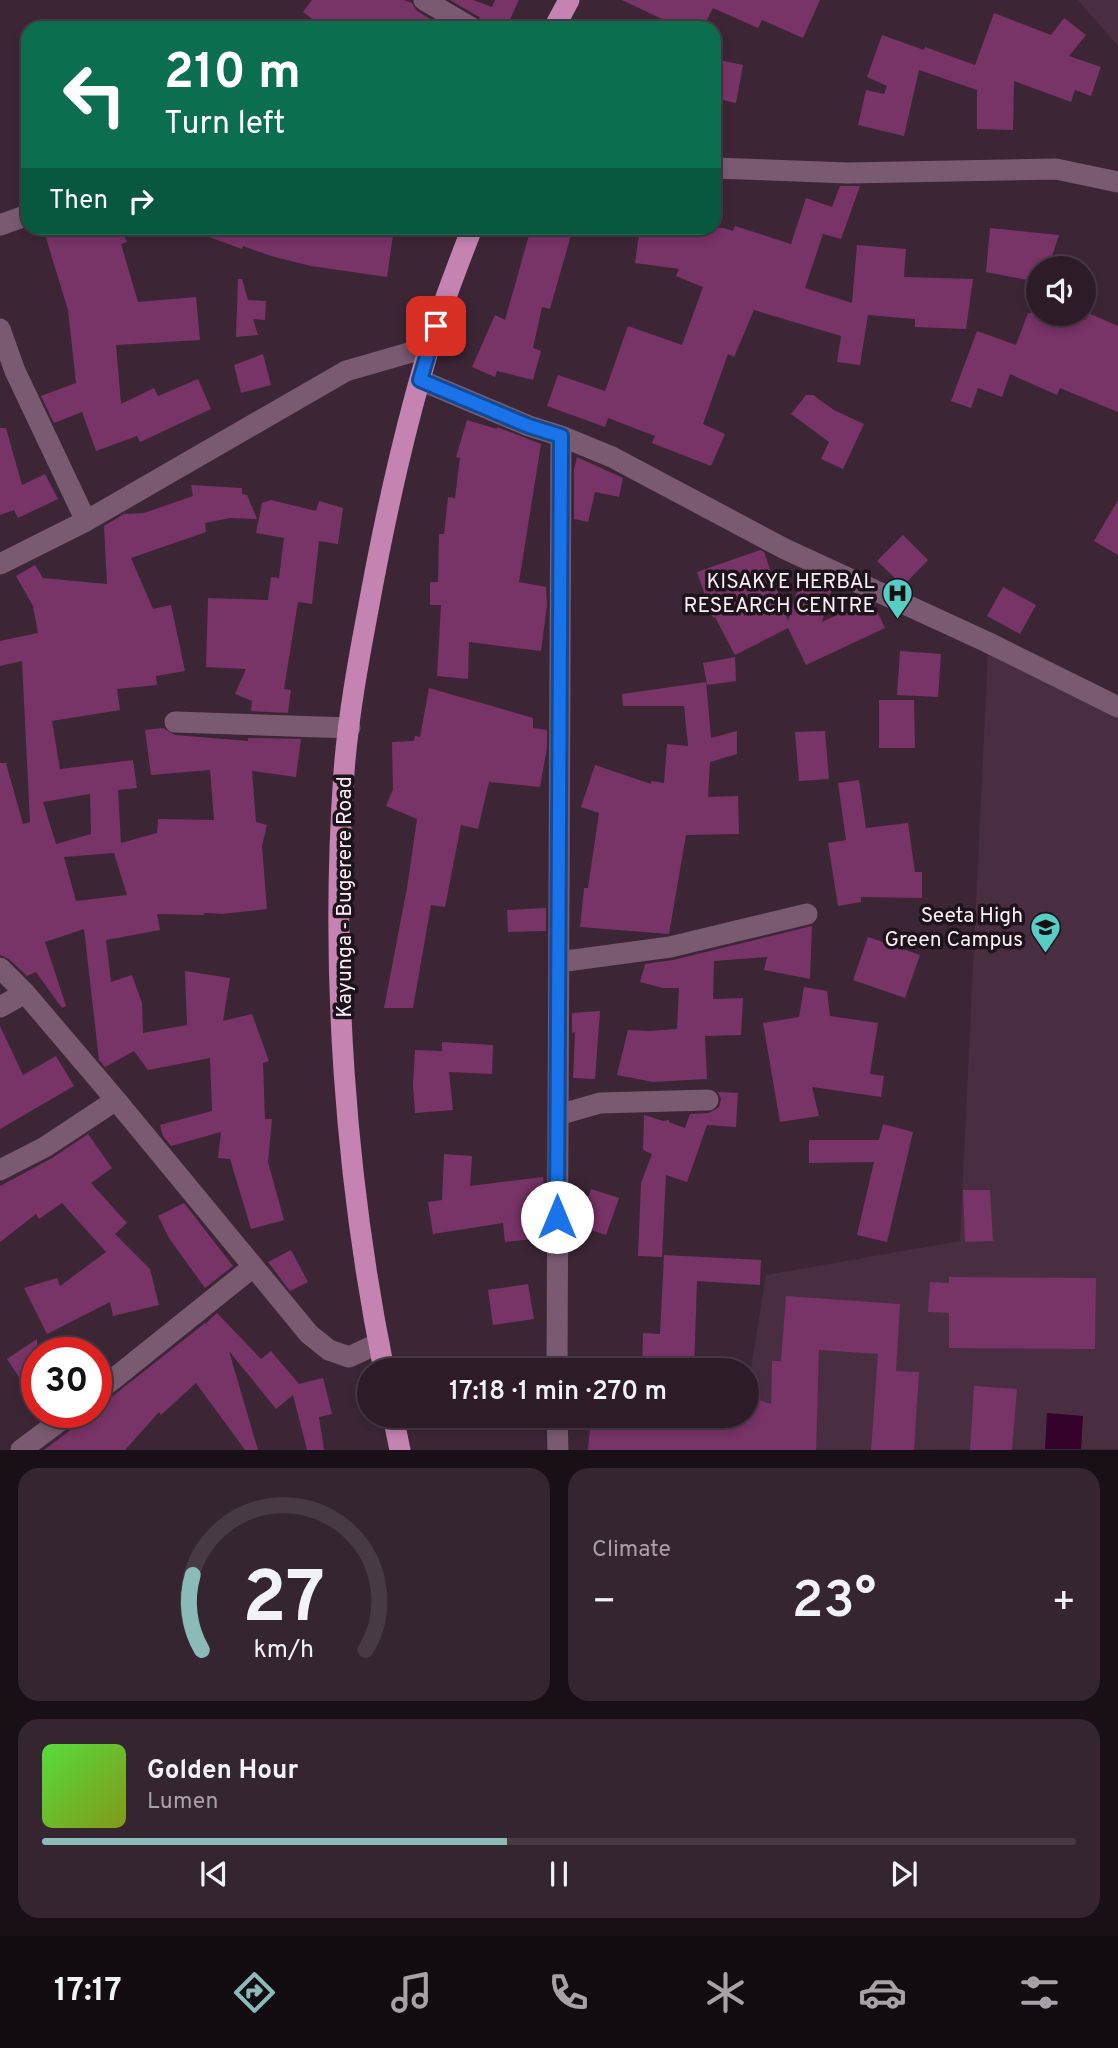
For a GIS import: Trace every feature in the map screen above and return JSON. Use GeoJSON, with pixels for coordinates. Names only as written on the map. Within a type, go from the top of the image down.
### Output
{"type":"FeatureCollection","features":[{"type":"Feature","properties":{"kind":"main road"},"geometry":{"type":"LineString","coordinates":[[558,21],[569,0]]}},
{"type":"Feature","properties":{"kind":"main road","name":"Kayunga - Bugerere Road"},"geometry":{"type":"LineString","coordinates":[[382,1358],[356,1199],[344,1052],[339,913],[345,770],[361,650],[380,545],[429,347],[469,235]]}},
{"type":"Feature","properties":{"kind":"main road"},"geometry":{"type":"LineString","coordinates":[[395,1428],[400,1450]]}},
{"type":"Feature","properties":{"kind":"street"},"geometry":{"type":"LineString","coordinates":[[424,0],[460,21]]}},
{"type":"Feature","properties":{"kind":"street"},"geometry":{"type":"LineString","coordinates":[[721,168],[848,173],[1056,169],[1118,182]]}},
{"type":"Feature","properties":{"kind":"street"},"geometry":{"type":"LineString","coordinates":[[0,225],[21,218]]}},
{"type":"Feature","properties":{"kind":"street"},"geometry":{"type":"LineString","coordinates":[[0,329],[15,371],[86,521]]}},
{"type":"Feature","properties":{"kind":"street"},"geometry":{"type":"LineString","coordinates":[[0,564],[86,521],[346,371],[429,347]]}},
{"type":"Feature","properties":{"kind":"street"},"geometry":{"type":"LineString","coordinates":[[420,380],[529,426],[561,436],[654,478],[785,550],[987,642],[1118,707]]}},
{"type":"Feature","properties":{"kind":"street"},"geometry":{"type":"LineString","coordinates":[[557,1358],[561,436]]}},
{"type":"Feature","properties":{"kind":"street"},"geometry":{"type":"LineString","coordinates":[[175,722],[350,728]]}},
{"type":"Feature","properties":{"kind":"street"},"geometry":{"type":"LineString","coordinates":[[559,962],[670,947],[807,914]]}},
{"type":"Feature","properties":{"kind":"street"},"geometry":{"type":"LineString","coordinates":[[0,968],[25,993],[116,1100],[309,1334],[329,1350],[349,1357],[379,1343]]}},
{"type":"Feature","properties":{"kind":"street"},"geometry":{"type":"LineString","coordinates":[[0,1007],[25,993]]}},
{"type":"Feature","properties":{"kind":"street"},"geometry":{"type":"LineString","coordinates":[[0,1170],[45,1147],[116,1100]]}},
{"type":"Feature","properties":{"kind":"street"},"geometry":{"type":"LineString","coordinates":[[558,1115],[600,1103],[708,1100]]}},
{"type":"Feature","properties":{"kind":"street"},"geometry":{"type":"LineString","coordinates":[[112,1380],[253,1267]]}},
{"type":"Feature","properties":{"kind":"street"},"geometry":{"type":"LineString","coordinates":[[21,1450],[51,1428]]}},
{"type":"Feature","properties":{"kind":"street"},"geometry":{"type":"LineString","coordinates":[[557,1428],[558,1450]]}},
{"type":"Feature","properties":{"kind":"shaded area"},"geometry":{"type":"Polygon","coordinates":[[[1078,0],[1118,0],[1118,46],[1078,0]]]}},
{"type":"Feature","properties":{"kind":"shaded area","name":"Seeta High Green Campus"},"geometry":{"type":"Polygon","coordinates":[[[988,653],[1118,718],[1118,1449],[739,1450],[742,1428],[759,1428],[759,1358],[753,1358],[766,1275],[960,1241],[988,653]]]}},
{"type":"Feature","properties":{"kind":"shaded area"},"geometry":{"type":"Polygon","coordinates":[[[1047,1413],[1083,1416],[1081,1449],[1045,1449],[1047,1413]]]}},
{"type":"Feature","properties":{"kind":"building"},"geometry":{"type":"Polygon","coordinates":[[[312,0],[404,0],[412,3],[417,11],[434,21],[315,21],[303,12],[312,0]]]}},
{"type":"Feature","properties":{"kind":"building"},"geometry":{"type":"Polygon","coordinates":[[[450,0],[473,0],[492,7],[495,0],[519,0],[509,21],[481,21],[450,0]]]}},
{"type":"Feature","properties":{"kind":"building"},"geometry":{"type":"Polygon","coordinates":[[[622,0],[820,0],[803,38],[762,20],[758,28],[713,8],[706,21],[666,21],[622,0]]]}},
{"type":"Feature","properties":{"kind":"building"},"geometry":{"type":"Polygon","coordinates":[[[994,13],[1051,35],[1064,18],[1086,35],[1069,56],[1101,67],[1091,96],[1075,90],[1071,102],[1014,81],[1013,130],[977,129],[977,90],[919,70],[904,136],[858,125],[866,90],[884,94],[887,86],[867,77],[882,35],[975,65],[994,13]]]}},
{"type":"Feature","properties":{"kind":"building"},"geometry":{"type":"Polygon","coordinates":[[[721,60],[743,65],[736,103],[721,100],[721,60]]]}},
{"type":"Feature","properties":{"kind":"building"},"geometry":{"type":"Polygon","coordinates":[[[840,186],[860,186],[841,239],[823,234],[805,288],[852,303],[857,245],[906,249],[904,277],[973,279],[966,329],[915,327],[915,319],[868,315],[860,365],[837,362],[841,336],[754,310],[734,357],[728,354],[703,424],[725,434],[711,466],[652,443],[655,436],[608,418],[605,427],[547,406],[558,375],[605,391],[628,326],[682,345],[703,287],[676,276],[679,269],[635,263],[639,235],[721,235],[721,228],[733,231],[735,226],[791,244],[806,198],[832,207],[840,186]]]}},
{"type":"Feature","properties":{"kind":"building"},"geometry":{"type":"Polygon","coordinates":[[[990,228],[1059,235],[1052,256],[1026,256],[1026,280],[986,272],[990,228]]]}},
{"type":"Feature","properties":{"kind":"building"},"geometry":{"type":"Polygon","coordinates":[[[45,235],[124,235],[127,242],[121,244],[138,302],[196,297],[200,340],[116,345],[121,404],[154,388],[158,396],[198,379],[211,409],[140,442],[137,436],[96,451],[82,412],[54,423],[41,396],[76,383],[68,310],[45,235]]]}},
{"type":"Feature","properties":{"kind":"building"},"geometry":{"type":"Polygon","coordinates":[[[204,235],[393,235],[387,277],[311,266],[243,246],[242,249],[204,235]]]}},
{"type":"Feature","properties":{"kind":"building"},"geometry":{"type":"Polygon","coordinates":[[[529,235],[571,235],[550,309],[542,307],[533,348],[541,351],[533,380],[497,371],[495,377],[472,367],[495,315],[505,320],[529,235]]]}},
{"type":"Feature","properties":{"kind":"building"},"geometry":{"type":"Polygon","coordinates":[[[238,279],[242,279],[248,300],[266,301],[265,320],[253,319],[258,335],[236,337],[238,279]]]}},
{"type":"Feature","properties":{"kind":"building"},"geometry":{"type":"Polygon","coordinates":[[[1096,316],[1118,326],[1118,412],[1060,388],[1057,395],[1010,374],[1002,397],[978,388],[971,408],[951,401],[977,331],[1016,345],[1026,318],[1026,326],[1096,326],[1096,316]]]}},
{"type":"Feature","properties":{"kind":"building"},"geometry":{"type":"Polygon","coordinates":[[[263,354],[271,385],[241,393],[234,365],[263,354]]]}},
{"type":"Feature","properties":{"kind":"building"},"geometry":{"type":"Polygon","coordinates":[[[806,395],[813,395],[834,410],[864,424],[843,469],[821,459],[829,442],[791,414],[806,395]]]}},
{"type":"Feature","properties":{"kind":"building"},"geometry":{"type":"Polygon","coordinates":[[[467,420],[497,427],[541,444],[519,582],[546,587],[547,605],[541,651],[469,642],[468,679],[437,676],[441,605],[430,605],[430,582],[438,582],[439,534],[444,534],[448,497],[455,498],[460,458],[456,457],[467,420]]]}},
{"type":"Feature","properties":{"kind":"building"},"geometry":{"type":"Polygon","coordinates":[[[0,428],[6,428],[22,485],[45,474],[58,499],[18,518],[14,510],[0,515],[0,428]]]}},
{"type":"Feature","properties":{"kind":"building"},"geometry":{"type":"Polygon","coordinates":[[[577,457],[623,478],[619,497],[595,492],[588,522],[574,519],[574,470],[577,457]]]}},
{"type":"Feature","properties":{"kind":"building"},"geometry":{"type":"Polygon","coordinates":[[[191,485],[242,488],[242,494],[247,495],[257,519],[230,518],[205,523],[206,532],[131,558],[153,609],[171,605],[185,671],[156,676],[157,685],[117,689],[120,710],[52,721],[60,769],[133,760],[137,788],[118,790],[121,843],[157,833],[158,819],[214,820],[210,770],[151,775],[145,730],[163,728],[175,735],[248,741],[248,738],[301,739],[296,777],[252,771],[256,822],[267,825],[262,846],[267,909],[204,915],[157,914],[160,930],[106,940],[111,982],[132,975],[142,1003],[143,1033],[187,1025],[185,971],[230,978],[223,1021],[252,1014],[269,1061],[263,1063],[265,1119],[272,1119],[268,1162],[284,1220],[251,1229],[230,1159],[218,1158],[221,1132],[171,1146],[163,1136],[160,1125],[212,1111],[210,1058],[148,1070],[134,1051],[105,1067],[99,1060],[84,929],[45,942],[66,1006],[62,1008],[36,972],[27,976],[9,959],[0,955],[0,763],[6,763],[23,824],[30,822],[22,661],[0,666],[0,641],[38,633],[33,606],[16,576],[35,565],[43,578],[107,584],[104,526],[124,514],[144,513],[193,496],[191,485]],[[90,794],[43,802],[56,844],[91,834],[90,794]],[[114,853],[64,857],[76,901],[127,895],[114,853]]]}},
{"type":"Feature","properties":{"kind":"building"},"geometry":{"type":"Polygon","coordinates":[[[271,500],[316,511],[319,501],[343,508],[338,544],[319,541],[312,604],[298,602],[284,689],[291,690],[288,713],[251,711],[252,701],[235,694],[246,669],[206,667],[208,598],[268,600],[271,577],[279,578],[284,538],[256,533],[262,503],[271,500]]]}},
{"type":"Feature","properties":{"kind":"building"},"geometry":{"type":"Polygon","coordinates":[[[1118,500],[1118,555],[1094,541],[1118,500]]]}},
{"type":"Feature","properties":{"kind":"building"},"geometry":{"type":"Polygon","coordinates":[[[903,535],[928,560],[903,586],[877,561],[903,535]]]}},
{"type":"Feature","properties":{"kind":"building"},"geometry":{"type":"Polygon","coordinates":[[[760,550],[764,552],[788,621],[803,572],[833,586],[822,622],[867,601],[874,605],[885,628],[806,665],[788,628],[735,655],[715,617],[713,618],[697,572],[760,550]]]}},
{"type":"Feature","properties":{"kind":"building"},"geometry":{"type":"Polygon","coordinates":[[[1003,587],[1036,605],[1020,634],[987,616],[1003,587]]]}},
{"type":"Feature","properties":{"kind":"building"},"geometry":{"type":"Polygon","coordinates":[[[900,651],[941,654],[938,697],[897,695],[900,651]]]}},
{"type":"Feature","properties":{"kind":"building"},"geometry":{"type":"Polygon","coordinates":[[[735,657],[736,681],[707,685],[703,663],[735,657]]]}},
{"type":"Feature","properties":{"kind":"building"},"geometry":{"type":"Polygon","coordinates":[[[706,682],[711,738],[737,731],[737,754],[710,762],[708,797],[738,796],[739,834],[686,835],[669,934],[580,927],[584,888],[588,888],[599,813],[581,807],[595,765],[651,784],[651,781],[664,783],[667,744],[688,746],[684,706],[623,706],[622,694],[706,682]]]}},
{"type":"Feature","properties":{"kind":"building"},"geometry":{"type":"Polygon","coordinates":[[[429,688],[533,718],[533,728],[547,730],[547,748],[540,787],[489,782],[478,829],[461,825],[445,907],[431,905],[413,1008],[384,1008],[417,819],[386,806],[393,789],[392,742],[414,741],[415,736],[420,737],[429,688]]]}},
{"type":"Feature","properties":{"kind":"building"},"geometry":{"type":"Polygon","coordinates":[[[879,700],[914,700],[915,748],[879,748],[879,700]]]}},
{"type":"Feature","properties":{"kind":"building"},"geometry":{"type":"Polygon","coordinates":[[[825,731],[829,779],[799,781],[795,732],[825,731]]]}},
{"type":"Feature","properties":{"kind":"building"},"geometry":{"type":"Polygon","coordinates":[[[859,780],[866,828],[908,823],[915,872],[922,872],[922,898],[861,897],[861,902],[838,906],[828,843],[846,840],[838,783],[859,780]]]}},
{"type":"Feature","properties":{"kind":"building"},"geometry":{"type":"Polygon","coordinates":[[[546,908],[546,931],[508,932],[507,910],[546,908]]]}},
{"type":"Feature","properties":{"kind":"building"},"geometry":{"type":"Polygon","coordinates":[[[812,926],[810,979],[764,970],[767,957],[714,961],[713,999],[743,998],[741,1035],[705,1036],[707,1079],[653,1082],[617,1075],[628,1030],[677,1029],[679,988],[663,988],[640,982],[645,964],[673,960],[812,926]]]}},
{"type":"Feature","properties":{"kind":"building"},"geometry":{"type":"Polygon","coordinates":[[[868,937],[920,955],[905,998],[853,980],[868,937]]]}},
{"type":"Feature","properties":{"kind":"building"},"geometry":{"type":"Polygon","coordinates":[[[804,987],[827,991],[830,1016],[878,1023],[870,1074],[884,1076],[881,1097],[812,1087],[819,1116],[780,1122],[763,1023],[799,1017],[804,987]]]}},
{"type":"Feature","properties":{"kind":"building"},"geometry":{"type":"Polygon","coordinates":[[[600,1011],[595,1079],[573,1078],[575,1032],[572,1033],[572,1013],[600,1011]]]}},
{"type":"Feature","properties":{"kind":"building"},"geometry":{"type":"Polygon","coordinates":[[[0,1026],[23,1075],[56,1056],[74,1086],[0,1129],[0,1026]]]}},
{"type":"Feature","properties":{"kind":"building"},"geometry":{"type":"Polygon","coordinates":[[[442,1042],[493,1045],[492,1074],[449,1072],[453,1110],[415,1113],[415,1050],[442,1051],[442,1042]]]}},
{"type":"Feature","properties":{"kind":"building"},"geometry":{"type":"Polygon","coordinates":[[[718,1092],[738,1093],[736,1127],[707,1125],[687,1182],[666,1175],[662,1257],[638,1256],[641,1183],[652,1154],[643,1150],[644,1115],[663,1121],[669,1120],[685,1128],[690,1114],[709,1113],[719,1107],[721,1099],[718,1092]]]}},
{"type":"Feature","properties":{"kind":"building"},"geometry":{"type":"Polygon","coordinates":[[[883,1124],[913,1132],[887,1242],[857,1235],[874,1162],[809,1163],[809,1140],[879,1140],[883,1124]]]}},
{"type":"Feature","properties":{"kind":"building"},"geometry":{"type":"Polygon","coordinates":[[[88,1134],[112,1168],[91,1183],[127,1223],[115,1234],[150,1269],[159,1305],[113,1316],[110,1302],[47,1334],[24,1288],[57,1278],[60,1286],[106,1252],[62,1203],[39,1219],[36,1214],[0,1242],[0,1186],[52,1158],[88,1134]]]}},
{"type":"Feature","properties":{"kind":"building"},"geometry":{"type":"Polygon","coordinates":[[[444,1154],[472,1156],[470,1186],[543,1177],[545,1197],[538,1197],[542,1238],[505,1242],[503,1223],[433,1234],[428,1202],[442,1200],[444,1154]]]}},
{"type":"Feature","properties":{"kind":"building"},"geometry":{"type":"Polygon","coordinates":[[[591,1189],[619,1198],[606,1235],[579,1226],[591,1189]]]}},
{"type":"Feature","properties":{"kind":"building"},"geometry":{"type":"Polygon","coordinates":[[[963,1190],[990,1190],[993,1241],[965,1242],[963,1190]]]}},
{"type":"Feature","properties":{"kind":"building"},"geometry":{"type":"Polygon","coordinates":[[[184,1203],[233,1266],[205,1288],[169,1238],[158,1216],[184,1203]]]}},
{"type":"Feature","properties":{"kind":"building"},"geometry":{"type":"Polygon","coordinates":[[[291,1250],[308,1282],[290,1291],[268,1262],[291,1250]]]}},
{"type":"Feature","properties":{"kind":"building"},"geometry":{"type":"Polygon","coordinates":[[[664,1255],[761,1260],[760,1285],[697,1281],[694,1358],[642,1358],[643,1333],[660,1334],[664,1255]]]}},
{"type":"Feature","properties":{"kind":"building"},"geometry":{"type":"Polygon","coordinates":[[[949,1277],[1096,1278],[1095,1349],[949,1348],[949,1313],[928,1312],[930,1282],[949,1283],[949,1277]]]}},
{"type":"Feature","properties":{"kind":"building"},"geometry":{"type":"Polygon","coordinates":[[[528,1284],[534,1319],[493,1325],[488,1290],[528,1284]]]}},
{"type":"Feature","properties":{"kind":"building"},"geometry":{"type":"Polygon","coordinates":[[[786,1296],[900,1304],[896,1371],[919,1372],[914,1450],[871,1450],[878,1354],[819,1350],[816,1450],[588,1450],[590,1428],[759,1428],[759,1400],[771,1404],[772,1361],[781,1361],[786,1296]]]}},
{"type":"Feature","properties":{"kind":"building"},"geometry":{"type":"Polygon","coordinates":[[[217,1313],[261,1359],[271,1351],[299,1384],[323,1378],[332,1414],[319,1417],[324,1450],[307,1450],[293,1395],[276,1409],[229,1351],[258,1450],[245,1450],[196,1383],[161,1415],[159,1412],[125,1450],[44,1450],[73,1428],[112,1428],[112,1397],[205,1323],[209,1327],[206,1323],[217,1313]]]}},
{"type":"Feature","properties":{"kind":"building"},"geometry":{"type":"Polygon","coordinates":[[[21,1350],[21,1380],[7,1359],[21,1350]]]}},
{"type":"Feature","properties":{"kind":"building"},"geometry":{"type":"Polygon","coordinates":[[[974,1386],[1017,1389],[1012,1450],[970,1450],[974,1386]]]}},
{"type":"Feature","properties":{"kind":"place","name":"KISAKYE HERBAL RESEARCH CENTRE"},"geometry":{"type":"Point","coordinates":[898,620]}},
{"type":"Feature","properties":{"kind":"place","name":"Seeta High Green Campus"},"geometry":{"type":"Point","coordinates":[1046,954]}},
{"type":"Feature","properties":{"kind":"route"},"geometry":{"type":"LineString","coordinates":[[436,326],[420,380],[529,426],[561,436],[557,1217]]}}]}
